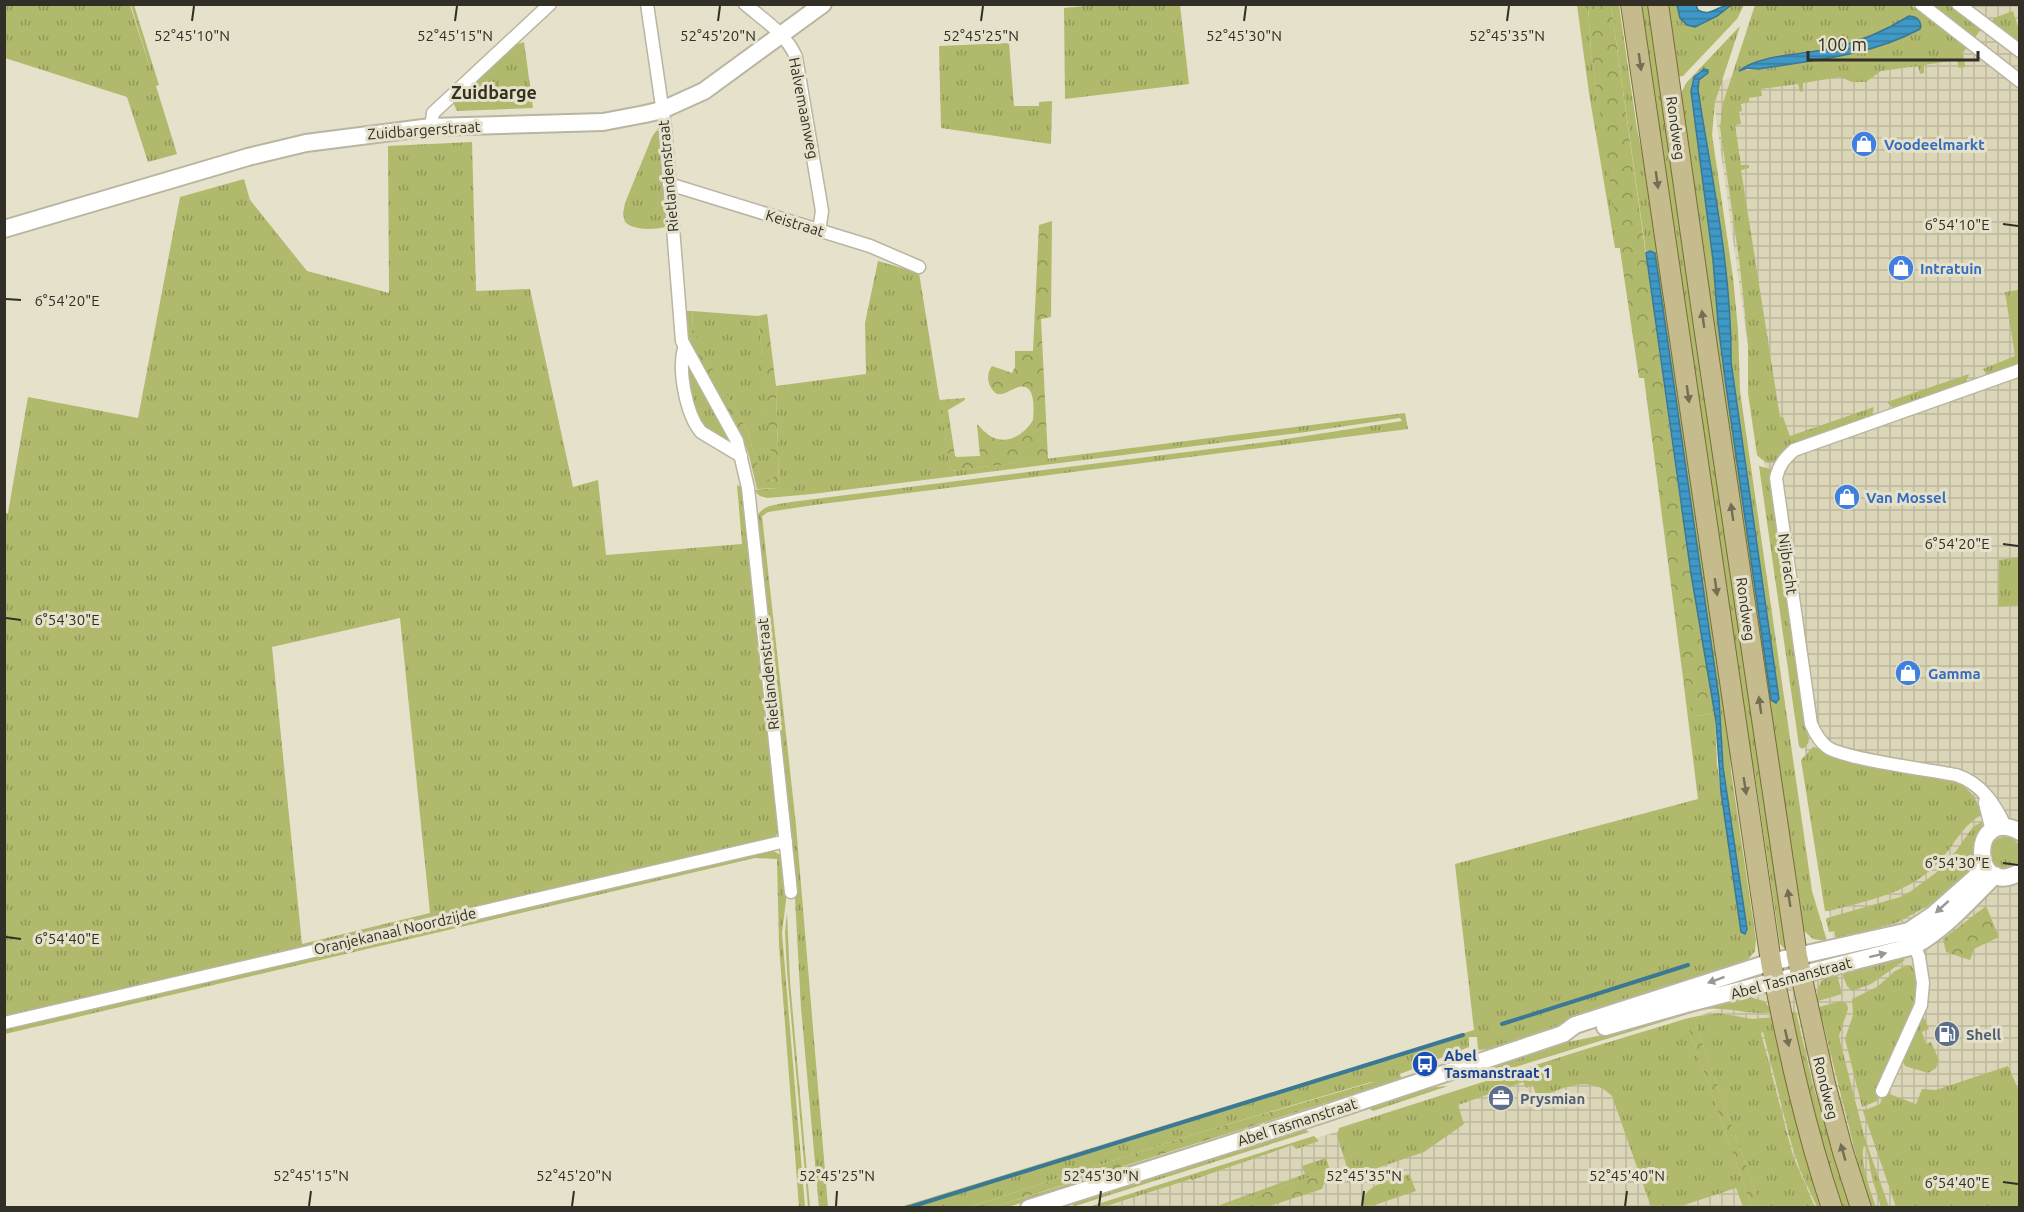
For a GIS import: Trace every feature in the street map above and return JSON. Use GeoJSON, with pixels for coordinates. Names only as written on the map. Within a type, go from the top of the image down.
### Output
{"type":"FeatureCollection","features":[{"type":"Feature","properties":{"kind":"main road","name":"Rondweg"},"geometry":{"type":"LineString","coordinates":[[1631,4],[1773,971],[1803,1108],[1832,1208]]}},
{"type":"Feature","properties":{"kind":"main road","name":"Rondweg"},"geometry":{"type":"LineString","coordinates":[[1658,4],[1799,965],[1825,1084],[1861,1208]]}},
{"type":"Feature","properties":{"kind":"street"},"geometry":{"type":"LineString","coordinates":[[431,127],[433,112],[550,4]]}},
{"type":"Feature","properties":{"kind":"street","name":"Rietlandenstraat"},"geometry":{"type":"LineString","coordinates":[[647,4],[662,110],[684,348],[727,422],[741,456],[748,488],[791,892]]}},
{"type":"Feature","properties":{"kind":"street","name":"Halvemaanweg"},"geometry":{"type":"LineString","coordinates":[[745,4],[782,35],[792,46],[796,57],[822,211],[819,231]]}},
{"type":"Feature","properties":{"kind":"street","name":"Zuidbargerstraat"},"geometry":{"type":"LineString","coordinates":[[4,228],[294,146],[366,134],[431,127],[603,122],[662,110],[704,91],[823,4]]}},
{"type":"Feature","properties":{"kind":"street"},"geometry":{"type":"LineString","coordinates":[[1921,4],[2019,81]]}},
{"type":"Feature","properties":{"kind":"street"},"geometry":{"type":"LineString","coordinates":[[1958,4],[2019,51]]}},
{"type":"Feature","properties":{"kind":"street","name":"Keistraat"},"geometry":{"type":"LineString","coordinates":[[669,184],[870,246],[919,267]]}},
{"type":"Feature","properties":{"kind":"street","name":"Rietlandenstraat"},"geometry":{"type":"LineString","coordinates":[[684,348],[683,381],[696,427],[741,456]]}},
{"type":"Feature","properties":{"kind":"street","name":"Nijbracht"},"geometry":{"type":"LineString","coordinates":[[2006,830],[1992,800],[1986,797],[1980,788],[1969,779],[1847,755],[1828,748],[1817,736],[1811,724],[1776,478],[1783,460],[1794,450],[2019,370]]}},
{"type":"Feature","properties":{"kind":"street"},"geometry":{"type":"LineString","coordinates":[[2006,830],[1982,843],[1981,858],[1990,871],[2010,876],[2019,872]]}},
{"type":"Feature","properties":{"kind":"street","name":"Oranjekanaal Noordzijde"},"geometry":{"type":"LineString","coordinates":[[4,1023],[786,841]]}},
{"type":"Feature","properties":{"kind":"street","name":"Abel Tasmanstraat"},"geometry":{"type":"LineString","coordinates":[[1029,1208],[1563,1034],[1578,1034],[1773,971],[1911,938],[1933,915],[1990,871]]}},
{"type":"Feature","properties":{"kind":"street"},"geometry":{"type":"LineString","coordinates":[[1882,1091],[1921,1005],[1923,983],[1919,957],[1911,938]]}},
{"type":"Feature","properties":{"kind":"shaded area"},"geometry":{"type":"Polygon","coordinates":[[[1956,5],[2019,5],[2019,1207],[1098,1208],[1838,970],[1800,718],[1711,82],[1834,61],[1932,25],[1956,5]]]}},
{"type":"Feature","properties":{"kind":"green space"},"geometry":{"type":"Polygon","coordinates":[[[5,5],[130,5],[152,74],[131,5],[134,5],[159,85],[156,86],[177,154],[148,162],[127,97],[5,58],[5,5]]]}},
{"type":"Feature","properties":{"kind":"green space"},"geometry":{"type":"Polygon","coordinates":[[[1095,5],[1180,5],[1189,84],[1065,99],[1064,8],[1095,5]]]}},
{"type":"Feature","properties":{"kind":"green space"},"geometry":{"type":"Polygon","coordinates":[[[1577,5],[1588,5],[1591,53],[1621,248],[1615,248],[1577,5]]]}},
{"type":"Feature","properties":{"kind":"green space"},"geometry":{"type":"Polygon","coordinates":[[[1588,5],[1611,5],[1679,493],[1715,713],[1698,716],[1692,713],[1682,670],[1644,378],[1639,378],[1591,53],[1588,5]]]}},
{"type":"Feature","properties":{"kind":"green space"},"geometry":{"type":"Polygon","coordinates":[[[1611,5],[1619,5],[1637,129],[1657,224],[1728,717],[1731,771],[1756,940],[1755,951],[1746,962],[1617,1008],[1488,1049],[1478,1050],[1477,1037],[1469,1037],[1469,1047],[1400,1074],[1402,1082],[1008,1207],[993,1207],[1291,1115],[1389,1082],[1371,1082],[1195,1134],[970,1207],[897,1208],[1474,1030],[1455,864],[1698,799],[1682,670],[1693,713],[1698,716],[1715,713],[1717,764],[1742,934],[1746,926],[1723,767],[1720,708],[1655,253],[1646,253],[1611,5]]]}},
{"type":"Feature","properties":{"kind":"green space"},"geometry":{"type":"Polygon","coordinates":[[[1638,5],[1651,5],[1786,950],[1780,944],[1754,770],[1741,721],[1638,5]]]}},
{"type":"Feature","properties":{"kind":"green space"},"geometry":{"type":"Polygon","coordinates":[[[1666,5],[1677,5],[1684,22],[1695,27],[1731,5],[1744,5],[1737,19],[1683,76],[1675,77],[1666,5]]]}},
{"type":"Feature","properties":{"kind":"green space"},"geometry":{"type":"Polygon","coordinates":[[[1755,5],[1911,5],[1967,47],[1963,53],[1965,67],[1959,68],[1957,60],[1924,65],[1924,73],[1920,74],[1918,66],[1881,71],[1866,82],[1852,82],[1840,77],[1803,83],[1803,91],[1800,92],[1798,84],[1761,89],[1762,96],[1749,98],[1749,102],[1741,104],[1742,111],[1739,112],[1741,124],[1735,125],[1741,165],[1749,165],[1749,168],[1741,170],[1780,417],[1783,417],[1790,436],[1874,407],[1872,415],[1792,444],[1773,463],[1765,462],[1757,455],[1748,393],[1748,344],[1740,266],[1720,127],[1723,103],[1755,5]],[[1906,17],[1871,37],[1831,48],[1762,61],[1739,71],[1856,53],[1894,41],[1920,29],[1906,17]]]}},
{"type":"Feature","properties":{"kind":"green space"},"geometry":{"type":"Polygon","coordinates":[[[1928,5],[1952,5],[1982,28],[1973,40],[1928,5]]]}},
{"type":"Feature","properties":{"kind":"green space"},"geometry":{"type":"Polygon","coordinates":[[[2013,11],[2019,30],[2018,43],[1991,22],[1994,18],[2013,11]]]}},
{"type":"Feature","properties":{"kind":"green space"},"geometry":{"type":"Polygon","coordinates":[[[1740,26],[1715,102],[1712,135],[1733,277],[1740,391],[1812,891],[1827,941],[1813,939],[1801,928],[1679,102],[1682,101],[1682,91],[1687,82],[1740,26]],[[1707,69],[1699,71],[1693,79],[1691,91],[1713,260],[1725,379],[1759,612],[1776,703],[1779,701],[1777,685],[1731,362],[1725,260],[1698,90],[1698,82],[1708,73],[1707,69]]]}},
{"type":"Feature","properties":{"kind":"green space"},"geometry":{"type":"Polygon","coordinates":[[[524,42],[533,108],[457,111],[453,102],[506,48],[524,42]]]}},
{"type":"Feature","properties":{"kind":"green space"},"geometry":{"type":"Polygon","coordinates":[[[1009,43],[1014,106],[1039,106],[1039,102],[1052,101],[1051,144],[941,128],[939,46],[1009,43]]]}},
{"type":"Feature","properties":{"kind":"green space"},"geometry":{"type":"Polygon","coordinates":[[[660,130],[668,226],[651,229],[634,227],[625,222],[623,214],[625,203],[652,137],[656,131],[660,130]]]}},
{"type":"Feature","properties":{"kind":"green space"},"geometry":{"type":"Polygon","coordinates":[[[472,142],[476,291],[530,289],[573,487],[598,480],[606,555],[742,544],[737,485],[744,488],[780,831],[772,840],[5,1020],[4,513],[8,513],[28,397],[138,418],[180,197],[244,179],[250,200],[307,271],[389,293],[388,146],[472,142]],[[400,618],[272,647],[302,944],[430,913],[400,618]]]}},
{"type":"Feature","properties":{"kind":"green space"},"geometry":{"type":"Polygon","coordinates":[[[1052,221],[1051,317],[1041,319],[1048,459],[951,471],[939,400],[965,398],[948,410],[957,457],[980,456],[977,424],[990,436],[1004,440],[1021,434],[1033,420],[1032,396],[1027,388],[1016,388],[997,394],[991,388],[988,377],[992,366],[1012,373],[1015,367],[1015,351],[1033,351],[1039,225],[1052,221]]]}},
{"type":"Feature","properties":{"kind":"green space"},"geometry":{"type":"Polygon","coordinates":[[[878,261],[919,273],[951,471],[1405,413],[1408,429],[814,505],[768,512],[762,516],[796,825],[828,1207],[819,1207],[801,1008],[794,879],[755,520],[758,515],[770,506],[791,502],[1266,442],[1402,421],[1400,418],[1306,432],[812,494],[767,498],[760,496],[753,490],[779,488],[776,386],[866,374],[865,323],[878,261]]]}},
{"type":"Feature","properties":{"kind":"green space"},"geometry":{"type":"Polygon","coordinates":[[[2019,290],[2019,364],[1987,375],[1983,369],[2015,356],[2005,292],[2019,290]]]}},
{"type":"Feature","properties":{"kind":"green space"},"geometry":{"type":"Polygon","coordinates":[[[685,311],[692,311],[693,328],[698,343],[747,430],[761,477],[774,481],[758,316],[767,314],[776,386],[779,488],[757,489],[741,433],[691,345],[685,311]]]}},
{"type":"Feature","properties":{"kind":"green space"},"geometry":{"type":"Polygon","coordinates":[[[692,311],[758,316],[775,481],[761,478],[747,430],[697,343],[692,311]]]}},
{"type":"Feature","properties":{"kind":"green space"},"geometry":{"type":"Polygon","coordinates":[[[685,359],[736,450],[712,436],[692,411],[685,359]]]}},
{"type":"Feature","properties":{"kind":"green space"},"geometry":{"type":"Polygon","coordinates":[[[1969,374],[1966,382],[1893,408],[1887,402],[1969,374]]]}},
{"type":"Feature","properties":{"kind":"green space"},"geometry":{"type":"Polygon","coordinates":[[[1759,466],[1770,469],[1805,726],[1809,739],[1808,744],[1802,749],[1799,746],[1759,466]]]}},
{"type":"Feature","properties":{"kind":"green space"},"geometry":{"type":"Polygon","coordinates":[[[2019,557],[2019,605],[1998,607],[1999,560],[2019,557]]]}},
{"type":"Feature","properties":{"kind":"green space"},"geometry":{"type":"Polygon","coordinates":[[[1813,747],[1843,760],[1957,783],[1973,796],[1982,815],[1969,824],[1941,860],[1924,876],[1898,890],[1871,900],[1825,911],[1801,760],[1813,747]]]}},
{"type":"Feature","properties":{"kind":"green space"},"geometry":{"type":"Polygon","coordinates":[[[1983,821],[1972,869],[1945,894],[1896,923],[1836,939],[1834,931],[1829,932],[1827,918],[1900,897],[1911,891],[1937,872],[1973,827],[1983,821]]]}},
{"type":"Feature","properties":{"kind":"green space"},"geometry":{"type":"Polygon","coordinates":[[[2005,837],[2016,842],[2021,853],[2016,864],[2005,869],[1994,864],[1989,853],[1994,842],[2005,837]]]}},
{"type":"Feature","properties":{"kind":"green space"},"geometry":{"type":"Polygon","coordinates":[[[772,850],[782,856],[787,892],[782,933],[805,1207],[799,1207],[779,945],[777,859],[755,858],[5,1034],[4,1025],[772,850]]]}},
{"type":"Feature","properties":{"kind":"green space"},"geometry":{"type":"Polygon","coordinates":[[[1986,906],[1999,937],[1974,949],[1970,960],[1946,952],[1943,939],[1986,906]]]}},
{"type":"Feature","properties":{"kind":"green space"},"geometry":{"type":"Polygon","coordinates":[[[787,913],[790,981],[810,1207],[808,1207],[787,971],[785,932],[787,913]]]}},
{"type":"Feature","properties":{"kind":"green space"},"geometry":{"type":"Polygon","coordinates":[[[1902,957],[1905,960],[1871,984],[1852,991],[1847,986],[1840,968],[1902,957]]]}},
{"type":"Feature","properties":{"kind":"green space"},"geometry":{"type":"Polygon","coordinates":[[[1908,965],[1916,973],[1917,986],[1913,1004],[1877,1089],[1880,1091],[1877,1101],[1862,1107],[1845,1039],[1853,1015],[1852,999],[1877,987],[1895,971],[1908,965]]]}},
{"type":"Feature","properties":{"kind":"green space"},"geometry":{"type":"Polygon","coordinates":[[[1836,970],[1842,994],[1818,1001],[1821,983],[1836,970]]]}},
{"type":"Feature","properties":{"kind":"green space"},"geometry":{"type":"Polygon","coordinates":[[[1749,997],[1764,1001],[1773,1012],[1701,1010],[1489,1075],[1487,1068],[1568,1042],[1627,1030],[1693,1010],[1749,997]]]}},
{"type":"Feature","properties":{"kind":"green space"},"geometry":{"type":"Polygon","coordinates":[[[1841,1001],[1847,1004],[1848,1009],[1839,1036],[1841,1045],[1865,1139],[1889,1207],[1881,1207],[1872,1178],[1866,1146],[1864,1146],[1864,1167],[1876,1207],[1869,1207],[1819,1007],[1841,1001]]]}},
{"type":"Feature","properties":{"kind":"green space"},"geometry":{"type":"Polygon","coordinates":[[[1796,1012],[1813,1085],[1833,1153],[1854,1207],[1839,1207],[1787,1014],[1796,1012]]]}},
{"type":"Feature","properties":{"kind":"green space"},"geometry":{"type":"Polygon","coordinates":[[[1719,1013],[1752,1019],[1775,1017],[1826,1207],[1817,1207],[1800,1170],[1763,1032],[1761,1033],[1793,1156],[1815,1207],[1761,1207],[1693,1017],[1719,1013]]]}},
{"type":"Feature","properties":{"kind":"green space"},"geometry":{"type":"Polygon","coordinates":[[[1693,1017],[1761,1207],[1752,1207],[1685,1019],[1693,1017]]]}},
{"type":"Feature","properties":{"kind":"green space"},"geometry":{"type":"Polygon","coordinates":[[[1922,1018],[1929,1029],[1922,1032],[1926,1044],[1931,1042],[1939,1060],[1936,1068],[1928,1073],[1905,1066],[1902,1060],[1922,1018]]]}},
{"type":"Feature","properties":{"kind":"green space"},"geometry":{"type":"Polygon","coordinates":[[[1685,1019],[1752,1207],[1743,1207],[1736,1188],[1678,1207],[1651,1207],[1612,1096],[1603,1089],[1585,1084],[1567,1087],[1537,1098],[1533,1085],[1526,1088],[1523,1082],[1458,1105],[1464,1124],[1424,1152],[1363,1173],[1347,1167],[1337,1136],[1339,1128],[1685,1019]]]}},
{"type":"Feature","properties":{"kind":"green space"},"geometry":{"type":"Polygon","coordinates":[[[2008,1066],[2019,1091],[2019,1207],[1896,1207],[1863,1111],[1880,1104],[1884,1092],[1916,1104],[1922,1089],[1936,1090],[2008,1066]]]}},
{"type":"Feature","properties":{"kind":"green space"},"geometry":{"type":"Polygon","coordinates":[[[1387,1078],[1389,1083],[993,1207],[970,1207],[1195,1134],[1387,1078]]]}},
{"type":"Feature","properties":{"kind":"green space"},"geometry":{"type":"Polygon","coordinates":[[[1448,1086],[1373,1111],[1367,1107],[1426,1088],[1448,1086]]]}},
{"type":"Feature","properties":{"kind":"green space"},"geometry":{"type":"Polygon","coordinates":[[[1301,1127],[1309,1132],[1072,1207],[1076,1199],[1301,1127]]]}},
{"type":"Feature","properties":{"kind":"green space"},"geometry":{"type":"Polygon","coordinates":[[[1314,1136],[1319,1141],[1296,1149],[1293,1145],[1192,1180],[1103,1207],[1088,1207],[1314,1136]]]}},
{"type":"Feature","properties":{"kind":"green space"},"geometry":{"type":"Polygon","coordinates":[[[1326,1158],[1330,1170],[1224,1207],[1212,1208],[1305,1174],[1302,1166],[1326,1158]]]}},
{"type":"Feature","properties":{"kind":"green space"},"geometry":{"type":"Polygon","coordinates":[[[1330,1170],[1322,1189],[1267,1207],[1224,1207],[1330,1170]]]}},
{"type":"Feature","properties":{"kind":"green space"},"geometry":{"type":"Polygon","coordinates":[[[1409,1174],[1416,1191],[1363,1207],[1363,1199],[1372,1188],[1409,1174]]]}},
{"type":"Feature","properties":{"kind":"water"},"geometry":{"type":"Polygon","coordinates":[[[1677,5],[1696,5],[1698,10],[1711,12],[1731,5],[1717,16],[1695,27],[1687,25],[1680,18],[1677,5]]]}},
{"type":"Feature","properties":{"kind":"water"},"geometry":{"type":"Polygon","coordinates":[[[1909,16],[1919,20],[1920,29],[1881,45],[1821,60],[1739,71],[1748,65],[1770,58],[1852,43],[1909,16]]]}},
{"type":"Feature","properties":{"kind":"water"},"geometry":{"type":"Polygon","coordinates":[[[1704,69],[1708,70],[1708,73],[1699,80],[1698,90],[1725,260],[1731,362],[1779,699],[1776,703],[1771,700],[1725,379],[1713,260],[1691,91],[1694,77],[1704,69]]]}},
{"type":"Feature","properties":{"kind":"water"},"geometry":{"type":"Polygon","coordinates":[[[1650,251],[1655,253],[1719,698],[1723,767],[1747,929],[1745,934],[1741,932],[1721,792],[1716,721],[1691,574],[1646,253],[1650,251]]]}},
{"type":"Feature","properties":{"kind":"waterway"},"geometry":{"type":"LineString","coordinates":[[1502,1024],[1688,965]]}},
{"type":"Feature","properties":{"kind":"waterway"},"geometry":{"type":"LineString","coordinates":[[907,1208],[1463,1035]]}},
{"type":"Feature","properties":{"kind":"place","name":"Voodeelmarkt"},"geometry":{"type":"Point","coordinates":[1864,144]}},
{"type":"Feature","properties":{"kind":"place","name":"Intratuin"},"geometry":{"type":"Point","coordinates":[1901,268]}},
{"type":"Feature","properties":{"kind":"place","name":"Van Mossel"},"geometry":{"type":"Point","coordinates":[1847,497]}},
{"type":"Feature","properties":{"kind":"place","name":"Gamma"},"geometry":{"type":"Point","coordinates":[1908,673]}},
{"type":"Feature","properties":{"kind":"place","name":"Shell"},"geometry":{"type":"Point","coordinates":[1947,1034]}},
{"type":"Feature","properties":{"kind":"place","name":"Abel Tasmanstraat 1"},"geometry":{"type":"Point","coordinates":[1425,1064]}},
{"type":"Feature","properties":{"kind":"place","name":"Prysmian"},"geometry":{"type":"Point","coordinates":[1501,1098]}},
{"type":"Feature","properties":{"kind":"district","name":"Zuidbarge"},"geometry":{"type":"Point","coordinates":[494,92]}}]}
